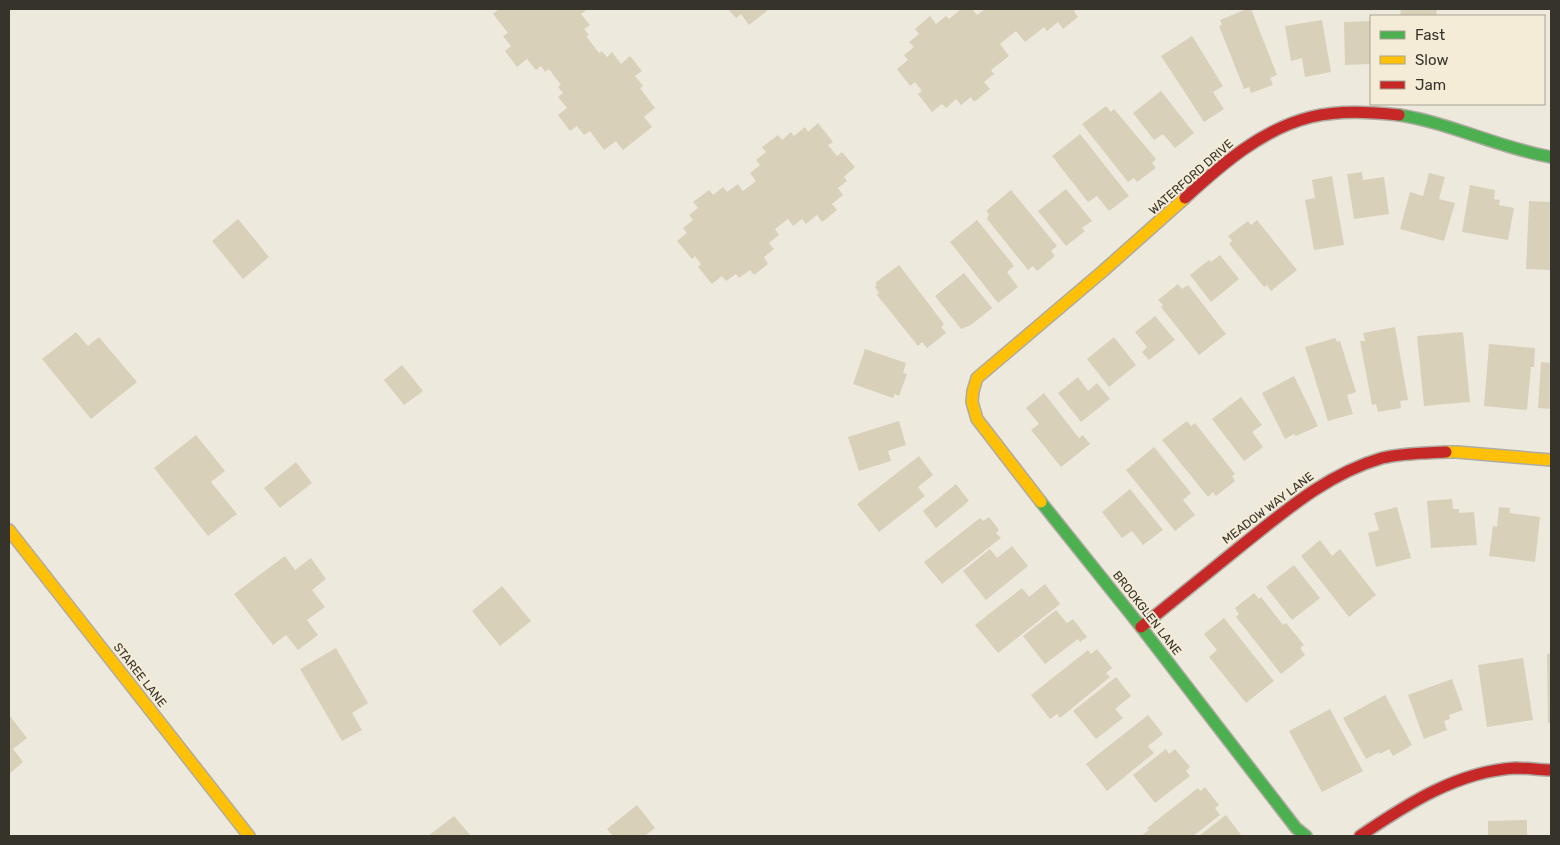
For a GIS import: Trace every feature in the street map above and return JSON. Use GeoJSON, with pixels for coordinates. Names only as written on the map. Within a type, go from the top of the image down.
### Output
{"type":"FeatureCollection","features":[{"type":"Feature","properties":{"kind":"street","name":"WATERFORD DRIVE"},"geometry":{"type":"LineString","coordinates":[[971,403],[972,391],[977,378],[1102,273],[1233,157],[1259,139],[1288,124],[1322,115],[1360,112],[1394,114],[1428,121],[1520,151],[1551,157]]}},
{"type":"Feature","properties":{"kind":"street","name":"BROOKGLEN LANE"},"geometry":{"type":"LineString","coordinates":[[971,403],[974,415],[981,426],[1141,627],[1296,828],[1306,836]]}},
{"type":"Feature","properties":{"kind":"street","name":"MEADOW WAY LANE"},"geometry":{"type":"LineString","coordinates":[[1141,627],[1293,504],[1324,483],[1355,468],[1383,458],[1412,454],[1457,452],[1551,460]]}},
{"type":"Feature","properties":{"kind":"street","name":"STAREE LANE"},"geometry":{"type":"LineString","coordinates":[[9,530],[249,836]]}},
{"type":"Feature","properties":{"kind":"street"},"geometry":{"type":"LineString","coordinates":[[1360,836],[1392,814],[1455,781],[1492,771],[1517,768],[1551,770]]}},
{"type":"Feature","properties":{"kind":"building"},"geometry":{"type":"Polygon","coordinates":[[[499,9],[588,9],[581,14],[590,25],[584,29],[589,35],[586,36],[599,53],[602,51],[607,57],[612,52],[621,64],[630,56],[642,71],[635,76],[643,86],[640,88],[655,108],[644,117],[652,127],[623,150],[616,141],[604,150],[590,131],[584,135],[577,126],[570,131],[558,115],[567,108],[558,97],[563,93],[558,87],[561,85],[549,69],[545,72],[541,66],[536,70],[527,59],[517,67],[505,51],[511,46],[503,36],[508,33],[493,14],[499,9]]]}},
{"type":"Feature","properties":{"kind":"building"},"geometry":{"type":"Polygon","coordinates":[[[728,9],[765,9],[767,11],[749,25],[741,14],[736,18],[728,9]]]}},
{"type":"Feature","properties":{"kind":"building"},"geometry":{"type":"Polygon","coordinates":[[[961,9],[972,9],[977,15],[985,9],[1077,9],[1074,11],[1078,17],[1063,29],[1058,22],[1047,31],[1044,27],[1025,42],[1016,31],[1000,44],[1009,56],[991,70],[994,74],[984,82],[990,89],[974,102],[971,97],[961,105],[956,99],[946,108],[942,104],[932,112],[918,94],[922,91],[915,82],[910,86],[897,69],[908,60],[904,55],[914,47],[909,42],[919,34],[915,29],[930,16],[936,24],[946,16],[949,19],[961,9]]]}},
{"type":"Feature","properties":{"kind":"building"},"geometry":{"type":"Polygon","coordinates":[[[1251,9],[1277,75],[1270,78],[1273,85],[1251,93],[1249,87],[1244,89],[1219,26],[1222,25],[1220,20],[1251,9]]]}},
{"type":"Feature","properties":{"kind":"building"},"geometry":{"type":"Polygon","coordinates":[[[1401,9],[1437,9],[1436,15],[1400,15],[1401,9]]]}},
{"type":"Feature","properties":{"kind":"building"},"geometry":{"type":"Polygon","coordinates":[[[1322,20],[1331,72],[1305,77],[1302,58],[1291,61],[1285,26],[1322,20]]]}},
{"type":"Feature","properties":{"kind":"building"},"geometry":{"type":"Polygon","coordinates":[[[1370,21],[1370,64],[1345,65],[1344,22],[1370,21]]]}},
{"type":"Feature","properties":{"kind":"building"},"geometry":{"type":"Polygon","coordinates":[[[1192,36],[1223,86],[1213,92],[1224,109],[1204,122],[1161,56],[1192,36]]]}},
{"type":"Feature","properties":{"kind":"building"},"geometry":{"type":"Polygon","coordinates":[[[1161,91],[1194,133],[1175,148],[1163,134],[1154,140],[1133,113],[1161,91]]]}},
{"type":"Feature","properties":{"kind":"building"},"geometry":{"type":"Polygon","coordinates":[[[1106,106],[1111,112],[1114,109],[1156,159],[1152,163],[1156,168],[1137,182],[1134,178],[1128,182],[1082,124],[1106,106]]]}},
{"type":"Feature","properties":{"kind":"building"},"geometry":{"type":"Polygon","coordinates":[[[818,123],[833,142],[828,145],[837,156],[842,152],[855,167],[844,177],[847,181],[838,188],[843,195],[832,204],[837,210],[822,222],[817,215],[806,224],[802,219],[793,226],[788,219],[775,229],[779,235],[769,243],[774,249],[764,257],[768,264],[754,275],[750,270],[739,278],[736,274],[726,281],[722,276],[712,284],[698,267],[701,264],[695,256],[692,259],[677,241],[687,233],[683,228],[693,220],[689,215],[698,208],[693,202],[709,190],[713,195],[723,187],[727,192],[738,184],[743,191],[756,181],[750,173],[760,165],[756,160],[766,152],[762,147],[778,135],[782,140],[791,132],[794,136],[805,127],[808,132],[818,123]]]}},
{"type":"Feature","properties":{"kind":"building"},"geometry":{"type":"Polygon","coordinates":[[[1080,134],[1129,196],[1109,211],[1097,196],[1088,202],[1052,156],[1080,134]]]}},
{"type":"Feature","properties":{"kind":"building"},"geometry":{"type":"Polygon","coordinates":[[[1362,172],[1363,180],[1384,177],[1389,214],[1354,219],[1347,174],[1362,172]]]}},
{"type":"Feature","properties":{"kind":"building"},"geometry":{"type":"Polygon","coordinates":[[[1429,173],[1445,177],[1439,199],[1455,203],[1444,241],[1400,229],[1410,192],[1423,196],[1429,173]]]}},
{"type":"Feature","properties":{"kind":"building"},"geometry":{"type":"Polygon","coordinates":[[[1332,176],[1344,245],[1314,250],[1305,200],[1315,198],[1312,180],[1332,176]]]}},
{"type":"Feature","properties":{"kind":"building"},"geometry":{"type":"Polygon","coordinates":[[[1470,185],[1495,190],[1494,199],[1500,200],[1499,205],[1514,208],[1508,240],[1462,232],[1470,185]]]}},
{"type":"Feature","properties":{"kind":"building"},"geometry":{"type":"Polygon","coordinates":[[[1066,189],[1092,221],[1082,228],[1085,231],[1066,246],[1038,211],[1066,189]]]}},
{"type":"Feature","properties":{"kind":"building"},"geometry":{"type":"Polygon","coordinates":[[[1011,190],[1057,246],[1051,251],[1055,256],[1037,271],[1033,266],[1028,270],[987,219],[989,214],[986,211],[1011,190]]]}},
{"type":"Feature","properties":{"kind":"building"},"geometry":{"type":"Polygon","coordinates":[[[1529,201],[1551,202],[1551,270],[1526,269],[1529,201]]]}},
{"type":"Feature","properties":{"kind":"building"},"geometry":{"type":"Polygon","coordinates":[[[238,219],[269,257],[243,279],[212,241],[238,219]]]}},
{"type":"Feature","properties":{"kind":"building"},"geometry":{"type":"Polygon","coordinates":[[[977,220],[1014,266],[1007,272],[1018,287],[998,303],[950,242],[977,220]]]}},
{"type":"Feature","properties":{"kind":"building"},"geometry":{"type":"Polygon","coordinates":[[[1257,220],[1297,270],[1271,291],[1267,285],[1264,287],[1229,244],[1232,241],[1228,236],[1248,221],[1251,225],[1257,220]]]}},
{"type":"Feature","properties":{"kind":"building"},"geometry":{"type":"Polygon","coordinates":[[[1220,255],[1239,279],[1211,302],[1190,275],[1209,260],[1211,262],[1220,255]]]}},
{"type":"Feature","properties":{"kind":"building"},"geometry":{"type":"Polygon","coordinates":[[[899,265],[944,324],[941,327],[946,333],[927,348],[922,342],[918,346],[877,295],[879,293],[875,283],[899,265]]]}},
{"type":"Feature","properties":{"kind":"building"},"geometry":{"type":"Polygon","coordinates":[[[964,273],[992,308],[971,325],[961,329],[935,296],[964,273]]]}},
{"type":"Feature","properties":{"kind":"building"},"geometry":{"type":"Polygon","coordinates":[[[1178,284],[1182,289],[1188,285],[1226,334],[1199,355],[1161,307],[1163,305],[1158,300],[1178,284]]]}},
{"type":"Feature","properties":{"kind":"building"},"geometry":{"type":"Polygon","coordinates":[[[1155,316],[1175,340],[1149,360],[1142,352],[1147,347],[1135,332],[1155,316]]]}},
{"type":"Feature","properties":{"kind":"building"},"geometry":{"type":"Polygon","coordinates":[[[1395,327],[1408,400],[1400,401],[1401,408],[1378,412],[1376,404],[1372,405],[1360,341],[1365,341],[1363,333],[1395,327]]]}},
{"type":"Feature","properties":{"kind":"building"},"geometry":{"type":"Polygon","coordinates":[[[76,332],[88,346],[99,337],[137,382],[91,419],[42,359],[76,332]]]}},
{"type":"Feature","properties":{"kind":"building"},"geometry":{"type":"Polygon","coordinates":[[[1463,332],[1470,402],[1424,406],[1417,336],[1463,332]]]}},
{"type":"Feature","properties":{"kind":"building"},"geometry":{"type":"Polygon","coordinates":[[[1114,337],[1136,365],[1109,387],[1087,359],[1114,337]]]}},
{"type":"Feature","properties":{"kind":"building"},"geometry":{"type":"Polygon","coordinates":[[[1335,338],[1337,342],[1340,341],[1356,392],[1347,395],[1353,414],[1328,421],[1305,347],[1335,338]]]}},
{"type":"Feature","properties":{"kind":"building"},"geometry":{"type":"Polygon","coordinates":[[[1489,344],[1535,348],[1534,367],[1531,367],[1527,410],[1484,406],[1489,344]]]}},
{"type":"Feature","properties":{"kind":"building"},"geometry":{"type":"Polygon","coordinates":[[[865,349],[906,363],[903,373],[907,374],[899,396],[895,394],[893,398],[853,384],[865,349]]]}},
{"type":"Feature","properties":{"kind":"building"},"geometry":{"type":"Polygon","coordinates":[[[1541,362],[1551,363],[1551,409],[1538,408],[1541,362]]]}},
{"type":"Feature","properties":{"kind":"building"},"geometry":{"type":"Polygon","coordinates":[[[402,365],[423,391],[404,405],[384,380],[402,365]]]}},
{"type":"Feature","properties":{"kind":"building"},"geometry":{"type":"Polygon","coordinates":[[[1294,376],[1318,426],[1285,439],[1262,393],[1294,376]]]}},
{"type":"Feature","properties":{"kind":"building"},"geometry":{"type":"Polygon","coordinates":[[[1078,377],[1088,391],[1097,383],[1110,399],[1081,422],[1058,393],[1078,377]]]}},
{"type":"Feature","properties":{"kind":"building"},"geometry":{"type":"Polygon","coordinates":[[[1044,393],[1079,438],[1083,435],[1090,444],[1061,467],[1031,430],[1039,424],[1026,408],[1044,393]]]}},
{"type":"Feature","properties":{"kind":"building"},"geometry":{"type":"Polygon","coordinates":[[[1241,397],[1262,425],[1252,432],[1263,447],[1244,461],[1212,419],[1241,397]]]}},
{"type":"Feature","properties":{"kind":"building"},"geometry":{"type":"Polygon","coordinates":[[[899,421],[906,445],[888,451],[891,461],[859,471],[848,437],[899,421]]]}},
{"type":"Feature","properties":{"kind":"building"},"geometry":{"type":"Polygon","coordinates":[[[1187,421],[1191,426],[1195,423],[1235,474],[1232,476],[1235,481],[1216,496],[1213,492],[1208,497],[1162,440],[1187,421]]]}},
{"type":"Feature","properties":{"kind":"building"},"geometry":{"type":"Polygon","coordinates":[[[196,435],[225,471],[211,482],[237,514],[208,536],[154,468],[196,435]]]}},
{"type":"Feature","properties":{"kind":"building"},"geometry":{"type":"Polygon","coordinates":[[[1154,447],[1191,493],[1183,500],[1195,515],[1175,531],[1126,470],[1154,447]]]}},
{"type":"Feature","properties":{"kind":"building"},"geometry":{"type":"Polygon","coordinates":[[[919,456],[933,475],[918,487],[925,496],[879,532],[857,504],[919,456]]]}},
{"type":"Feature","properties":{"kind":"building"},"geometry":{"type":"Polygon","coordinates":[[[296,462],[312,483],[280,508],[264,488],[296,462]]]}},
{"type":"Feature","properties":{"kind":"building"},"geometry":{"type":"Polygon","coordinates":[[[956,484],[969,501],[936,528],[923,511],[956,484]]]}},
{"type":"Feature","properties":{"kind":"building"},"geometry":{"type":"Polygon","coordinates":[[[1130,489],[1163,530],[1143,545],[1132,531],[1122,538],[1102,512],[1130,489]]]}},
{"type":"Feature","properties":{"kind":"building"},"geometry":{"type":"Polygon","coordinates":[[[1452,499],[1453,509],[1459,509],[1459,513],[1474,512],[1477,545],[1431,548],[1427,501],[1452,499]]]}},
{"type":"Feature","properties":{"kind":"building"},"geometry":{"type":"Polygon","coordinates":[[[1397,507],[1411,558],[1376,567],[1368,533],[1379,530],[1374,513],[1397,507]]]}},
{"type":"Feature","properties":{"kind":"building"},"geometry":{"type":"Polygon","coordinates":[[[1499,507],[1510,508],[1510,513],[1540,517],[1535,562],[1489,556],[1493,526],[1497,527],[1499,507]]]}},
{"type":"Feature","properties":{"kind":"building"},"geometry":{"type":"Polygon","coordinates":[[[989,517],[999,530],[996,533],[1001,538],[942,584],[924,562],[980,518],[983,521],[989,517]]]}},
{"type":"Feature","properties":{"kind":"building"},"geometry":{"type":"Polygon","coordinates":[[[1320,540],[1332,556],[1340,549],[1376,595],[1349,617],[1301,556],[1320,540]]]}},
{"type":"Feature","properties":{"kind":"building"},"geometry":{"type":"Polygon","coordinates":[[[1012,546],[1028,566],[986,600],[963,571],[990,549],[997,558],[1012,546]]]}},
{"type":"Feature","properties":{"kind":"building"},"geometry":{"type":"Polygon","coordinates":[[[285,556],[295,570],[311,558],[326,579],[312,590],[325,607],[307,620],[318,635],[298,650],[286,635],[273,645],[234,594],[285,556]]]}},
{"type":"Feature","properties":{"kind":"building"},"geometry":{"type":"Polygon","coordinates":[[[1294,565],[1320,598],[1292,620],[1266,587],[1294,565]]]}},
{"type":"Feature","properties":{"kind":"building"},"geometry":{"type":"Polygon","coordinates":[[[1045,584],[1060,604],[998,653],[975,625],[1022,588],[1029,597],[1045,584]]]}},
{"type":"Feature","properties":{"kind":"building"},"geometry":{"type":"Polygon","coordinates":[[[502,586],[531,621],[500,646],[472,611],[502,586]]]}},
{"type":"Feature","properties":{"kind":"building"},"geometry":{"type":"Polygon","coordinates":[[[1254,593],[1259,599],[1261,597],[1283,625],[1286,623],[1304,645],[1300,648],[1305,655],[1281,674],[1236,617],[1239,614],[1235,608],[1254,593]]]}},
{"type":"Feature","properties":{"kind":"building"},"geometry":{"type":"Polygon","coordinates":[[[1056,610],[1067,623],[1073,619],[1087,637],[1080,642],[1078,639],[1045,664],[1023,636],[1056,610]]]}},
{"type":"Feature","properties":{"kind":"building"},"geometry":{"type":"Polygon","coordinates":[[[1224,618],[1274,681],[1246,703],[1209,657],[1217,650],[1204,634],[1224,618]]]}},
{"type":"Feature","properties":{"kind":"building"},"geometry":{"type":"Polygon","coordinates":[[[336,648],[368,703],[352,713],[362,730],[342,741],[300,669],[336,648]]]}},
{"type":"Feature","properties":{"kind":"building"},"geometry":{"type":"Polygon","coordinates":[[[1097,649],[1112,668],[1106,673],[1110,677],[1060,718],[1057,714],[1050,719],[1031,695],[1088,650],[1091,654],[1097,649]]]}},
{"type":"Feature","properties":{"kind":"building"},"geometry":{"type":"Polygon","coordinates":[[[1547,654],[1551,654],[1551,723],[1548,723],[1547,654]]]}},
{"type":"Feature","properties":{"kind":"building"},"geometry":{"type":"Polygon","coordinates":[[[1523,658],[1533,720],[1487,727],[1478,665],[1523,658]]]}},
{"type":"Feature","properties":{"kind":"building"},"geometry":{"type":"Polygon","coordinates":[[[1116,677],[1131,696],[1115,709],[1123,718],[1096,739],[1073,711],[1116,677]]]}},
{"type":"Feature","properties":{"kind":"building"},"geometry":{"type":"Polygon","coordinates":[[[1452,679],[1463,710],[1449,715],[1450,719],[1444,721],[1447,730],[1424,739],[1408,695],[1452,679]]]}},
{"type":"Feature","properties":{"kind":"building"},"geometry":{"type":"Polygon","coordinates":[[[1385,695],[1412,745],[1393,756],[1389,749],[1366,759],[1343,718],[1385,695]]]}},
{"type":"Feature","properties":{"kind":"building"},"geometry":{"type":"Polygon","coordinates":[[[1330,709],[1363,771],[1322,792],[1289,731],[1330,709]]]}},
{"type":"Feature","properties":{"kind":"building"},"geometry":{"type":"Polygon","coordinates":[[[9,715],[27,738],[13,749],[23,762],[9,774],[9,715]]]}},
{"type":"Feature","properties":{"kind":"building"},"geometry":{"type":"Polygon","coordinates":[[[1148,715],[1163,734],[1148,746],[1154,753],[1107,791],[1086,764],[1148,715]]]}},
{"type":"Feature","properties":{"kind":"building"},"geometry":{"type":"Polygon","coordinates":[[[1166,749],[1169,754],[1175,749],[1190,767],[1186,771],[1190,776],[1155,803],[1133,775],[1166,749]]]}},
{"type":"Feature","properties":{"kind":"building"},"geometry":{"type":"Polygon","coordinates":[[[1205,787],[1219,805],[1215,808],[1220,815],[1193,836],[1141,836],[1149,830],[1147,828],[1198,788],[1200,791],[1205,787]]]}},
{"type":"Feature","properties":{"kind":"building"},"geometry":{"type":"Polygon","coordinates":[[[637,805],[655,828],[645,836],[613,836],[607,829],[637,805]]]}},
{"type":"Feature","properties":{"kind":"building"},"geometry":{"type":"Polygon","coordinates":[[[1226,815],[1241,835],[1199,836],[1226,815]]]}},
{"type":"Feature","properties":{"kind":"building"},"geometry":{"type":"Polygon","coordinates":[[[454,816],[471,836],[428,836],[454,816]]]}},
{"type":"Feature","properties":{"kind":"building"},"geometry":{"type":"Polygon","coordinates":[[[1527,820],[1527,836],[1488,836],[1488,821],[1527,820]]]}},
{"type":"Feature","properties":{"kind":"traffic: fast"},"geometry":{"type":"LineString","coordinates":[[1399,115],[1551,157]]}},
{"type":"Feature","properties":{"kind":"traffic: fast"},"geometry":{"type":"LineString","coordinates":[[1041,502],[1141,627],[1296,828],[1306,836]]}},
{"type":"Feature","properties":{"kind":"traffic: slow"},"geometry":{"type":"LineString","coordinates":[[1041,502],[977,419],[972,402],[977,378],[1103,271],[1185,198]]}},
{"type":"Feature","properties":{"kind":"traffic: slow"},"geometry":{"type":"LineString","coordinates":[[1446,452],[1551,460]]}},
{"type":"Feature","properties":{"kind":"traffic: slow"},"geometry":{"type":"LineString","coordinates":[[9,530],[249,836]]}},
{"type":"Feature","properties":{"kind":"traffic: jam"},"geometry":{"type":"LineString","coordinates":[[1185,198],[1243,150],[1259,139],[1293,123],[1311,117],[1344,112],[1399,115]]}},
{"type":"Feature","properties":{"kind":"traffic: jam"},"geometry":{"type":"LineString","coordinates":[[1141,627],[1274,520],[1325,484],[1362,465],[1382,458],[1406,454],[1446,452]]}},
{"type":"Feature","properties":{"kind":"traffic: jam"},"geometry":{"type":"LineString","coordinates":[[1360,836],[1415,801],[1454,782],[1474,775],[1516,768],[1551,770]]}}]}
